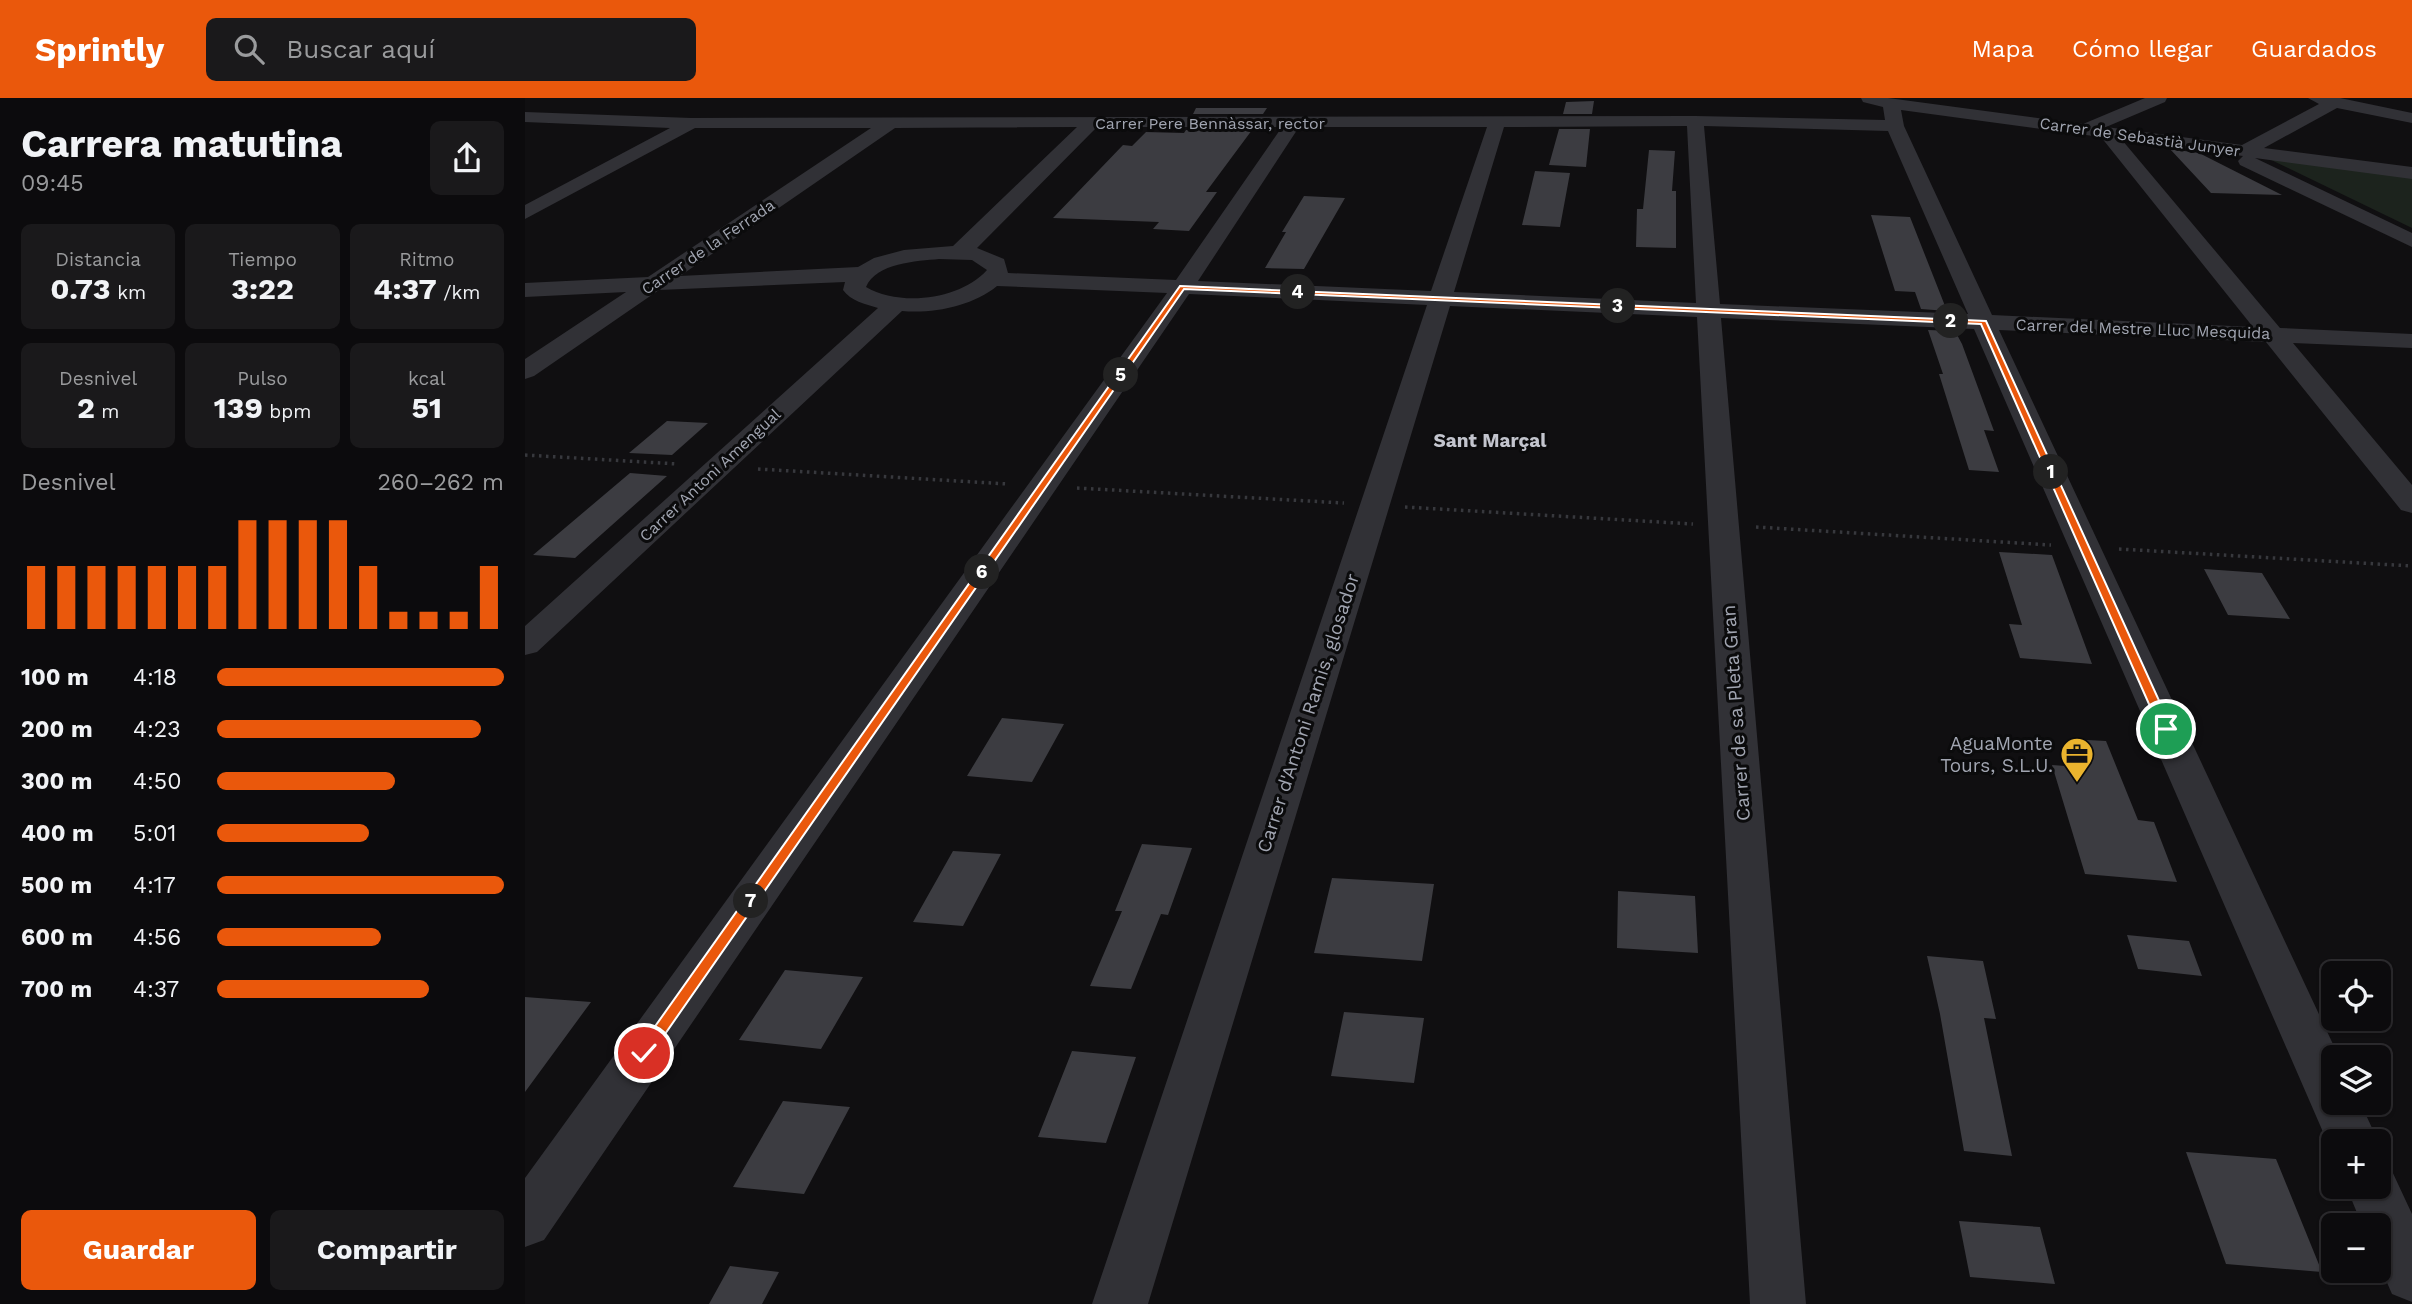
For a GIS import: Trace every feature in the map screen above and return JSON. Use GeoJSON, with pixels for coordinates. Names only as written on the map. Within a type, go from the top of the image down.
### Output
{"type":"FeatureCollection","features":[{"type":"Feature","properties":{"kind":"street"},"geometry":{"type":"LineString","coordinates":[[1941,111],[1976,98]]}},
{"type":"Feature","properties":{"kind":"street"},"geometry":{"type":"LineString","coordinates":[[2084,130],[2159,98]]}},
{"type":"Feature","properties":{"kind":"street"},"geometry":{"type":"LineString","coordinates":[[2316,98],[2412,118]]}},
{"type":"Feature","properties":{"kind":"street"},"geometry":{"type":"LineString","coordinates":[[2244,151],[2335,102]]}},
{"type":"Feature","properties":{"kind":"street"},"geometry":{"type":"LineString","coordinates":[[1885,109],[1984,322],[2321,1071]]}},
{"type":"Feature","properties":{"kind":"street","name":"Carrer de Sebastià Junyer"},"geometry":{"type":"LineString","coordinates":[[1885,109],[1941,111],[2412,173]]}},
{"type":"Feature","properties":{"kind":"street","name":"Carrer Pere Bennàssar, rector"},"geometry":{"type":"LineString","coordinates":[[525,117],[691,124],[1695,121],[1885,109]]}},
{"type":"Feature","properties":{"kind":"street","name":"Carrer de sa Pleta Gran"},"geometry":{"type":"LineString","coordinates":[[1695,121],[1778,1304]]}},
{"type":"Feature","properties":{"kind":"street"},"geometry":{"type":"LineString","coordinates":[[525,1222],[1182,287],[1294,122]]}},
{"type":"Feature","properties":{"kind":"street","name":"Carrer d'Antoni Ramis, glosador"},"geometry":{"type":"LineString","coordinates":[[1120,1304],[1497,122]]}},
{"type":"Feature","properties":{"kind":"street","name":"Carrer de la Ferrada"},"geometry":{"type":"LineString","coordinates":[[525,371],[890,123]]}},
{"type":"Feature","properties":{"kind":"street"},"geometry":{"type":"LineString","coordinates":[[960,252],[1092,123]]}},
{"type":"Feature","properties":{"kind":"street"},"geometry":{"type":"LineString","coordinates":[[525,213],[691,124]]}},
{"type":"Feature","properties":{"kind":"street"},"geometry":{"type":"LineString","coordinates":[[2106,132],[2412,504]]}},
{"type":"Feature","properties":{"kind":"street"},"geometry":{"type":"LineString","coordinates":[[2217,147],[2412,241]]}},
{"type":"Feature","properties":{"kind":"street"},"geometry":{"type":"LineString","coordinates":[[525,290],[861,274],[893,259],[939,252],[960,252],[988,259],[996,264],[998,271],[994,279],[983,288],[954,298],[895,305],[862,297],[855,290],[855,283],[861,274]]}},
{"type":"Feature","properties":{"kind":"street","name":"Carrer del Mestre Lluc Mesquida"},"geometry":{"type":"LineString","coordinates":[[994,279],[2412,341]]}},
{"type":"Feature","properties":{"kind":"street","name":"Carrer Antoni Amengual"},"geometry":{"type":"LineString","coordinates":[[525,645],[895,305]]}},
{"type":"Feature","properties":{"kind":"street"},"geometry":{"type":"LineString","coordinates":[[2378,1199],[2412,1275]]}},
{"type":"Feature","properties":{"kind":"path"},"geometry":{"type":"LineString","coordinates":[[525,455],[689,465]]}},
{"type":"Feature","properties":{"kind":"path"},"geometry":{"type":"LineString","coordinates":[[752,468],[1013,484]]}},
{"type":"Feature","properties":{"kind":"path"},"geometry":{"type":"LineString","coordinates":[[1070,487],[1355,504]]}},
{"type":"Feature","properties":{"kind":"path"},"geometry":{"type":"LineString","coordinates":[[1405,507],[1694,524]]}},
{"type":"Feature","properties":{"kind":"path"},"geometry":{"type":"LineString","coordinates":[[1751,527],[2052,545]]}},
{"type":"Feature","properties":{"kind":"path"},"geometry":{"type":"LineString","coordinates":[[2110,548],[2412,566]]}},
{"type":"Feature","properties":{"kind":"shaded area"},"geometry":{"type":"Polygon","coordinates":[[[2263,156],[2412,178],[2412,228],[2263,156]]]}},
{"type":"Feature","properties":{"kind":"building"},"geometry":{"type":"Polygon","coordinates":[[[1594,101],[1592,114],[1563,114],[1566,102],[1594,101]]]}},
{"type":"Feature","properties":{"kind":"building"},"geometry":{"type":"Polygon","coordinates":[[[1196,108],[1267,108],[1263,114],[1193,114],[1196,108]]]}},
{"type":"Feature","properties":{"kind":"building"},"geometry":{"type":"Polygon","coordinates":[[[1559,129],[1590,129],[1586,167],[1549,165],[1559,129]]]}},
{"type":"Feature","properties":{"kind":"building"},"geometry":{"type":"Polygon","coordinates":[[[1186,130],[1252,130],[1206,192],[1217,192],[1189,231],[1153,229],[1159,222],[1053,218],[1123,145],[1132,146],[1146,132],[1184,133],[1186,130]]]}},
{"type":"Feature","properties":{"kind":"building"},"geometry":{"type":"Polygon","coordinates":[[[2170,149],[2199,153],[2282,195],[2211,193],[2170,149]]]}},
{"type":"Feature","properties":{"kind":"building"},"geometry":{"type":"Polygon","coordinates":[[[1649,150],[1675,151],[1672,191],[1676,191],[1676,248],[1636,247],[1637,209],[1643,209],[1649,150]]]}},
{"type":"Feature","properties":{"kind":"building"},"geometry":{"type":"Polygon","coordinates":[[[1535,171],[1570,173],[1560,227],[1522,225],[1535,171]]]}},
{"type":"Feature","properties":{"kind":"building"},"geometry":{"type":"Polygon","coordinates":[[[1304,196],[1345,198],[1304,269],[1265,268],[1286,232],[1282,232],[1304,196]]]}},
{"type":"Feature","properties":{"kind":"building"},"geometry":{"type":"Polygon","coordinates":[[[1871,215],[1910,217],[1947,311],[1921,309],[1915,292],[1895,291],[1871,215]]]}},
{"type":"Feature","properties":{"kind":"building"},"geometry":{"type":"Polygon","coordinates":[[[1928,330],[1955,331],[1962,344],[1994,431],[1984,430],[1999,472],[1969,470],[1928,330]]]}},
{"type":"Feature","properties":{"kind":"building"},"geometry":{"type":"Polygon","coordinates":[[[667,421],[708,423],[672,455],[629,453],[667,421]]]}},
{"type":"Feature","properties":{"kind":"building"},"geometry":{"type":"Polygon","coordinates":[[[630,473],[667,476],[575,558],[533,555],[630,473]]]}},
{"type":"Feature","properties":{"kind":"building"},"geometry":{"type":"Polygon","coordinates":[[[1999,552],[2052,555],[2092,664],[2020,658],[2009,624],[2022,625],[1999,552]]]}},
{"type":"Feature","properties":{"kind":"building"},"geometry":{"type":"Polygon","coordinates":[[[2204,569],[2262,573],[2290,619],[2228,615],[2204,569]]]}},
{"type":"Feature","properties":{"kind":"building"},"geometry":{"type":"Polygon","coordinates":[[[1002,718],[1064,724],[1032,782],[967,776],[1002,718]]]}},
{"type":"Feature","properties":{"kind":"building"},"geometry":{"type":"Polygon","coordinates":[[[2069,739],[2106,741],[2138,820],[2154,822],[2177,882],[2085,874],[2052,765],[2079,767],[2069,739]]]}},
{"type":"Feature","properties":{"kind":"building"},"geometry":{"type":"Polygon","coordinates":[[[1142,844],[1192,848],[1168,915],[1161,914],[1131,989],[1090,986],[1122,911],[1115,911],[1142,844]]]}},
{"type":"Feature","properties":{"kind":"building"},"geometry":{"type":"Polygon","coordinates":[[[953,851],[1001,854],[963,926],[913,922],[953,851]]]}},
{"type":"Feature","properties":{"kind":"building"},"geometry":{"type":"Polygon","coordinates":[[[1332,878],[1434,884],[1422,961],[1314,953],[1332,878]]]}},
{"type":"Feature","properties":{"kind":"building"},"geometry":{"type":"Polygon","coordinates":[[[1618,891],[1695,896],[1698,953],[1617,948],[1618,891]]]}},
{"type":"Feature","properties":{"kind":"building"},"geometry":{"type":"Polygon","coordinates":[[[2127,935],[2189,941],[2202,976],[2138,969],[2127,935]]]}},
{"type":"Feature","properties":{"kind":"building"},"geometry":{"type":"Polygon","coordinates":[[[1927,956],[1983,961],[1996,1019],[1984,1018],[2012,1156],[1964,1151],[1927,956]]]}},
{"type":"Feature","properties":{"kind":"building"},"geometry":{"type":"Polygon","coordinates":[[[785,970],[863,977],[821,1049],[739,1040],[785,970]]]}},
{"type":"Feature","properties":{"kind":"building"},"geometry":{"type":"Polygon","coordinates":[[[525,997],[591,1002],[525,1092],[525,997]]]}},
{"type":"Feature","properties":{"kind":"building"},"geometry":{"type":"Polygon","coordinates":[[[1344,1012],[1424,1018],[1414,1083],[1331,1076],[1344,1012]]]}},
{"type":"Feature","properties":{"kind":"building"},"geometry":{"type":"Polygon","coordinates":[[[1072,1051],[1136,1057],[1106,1143],[1038,1137],[1072,1051]]]}},
{"type":"Feature","properties":{"kind":"building"},"geometry":{"type":"Polygon","coordinates":[[[783,1101],[850,1107],[804,1194],[733,1187],[783,1101]]]}},
{"type":"Feature","properties":{"kind":"building"},"geometry":{"type":"Polygon","coordinates":[[[2186,1152],[2276,1159],[2321,1272],[2226,1264],[2186,1152]]]}},
{"type":"Feature","properties":{"kind":"building"},"geometry":{"type":"Polygon","coordinates":[[[1959,1221],[2040,1227],[2055,1284],[1970,1277],[1959,1221]]]}},
{"type":"Feature","properties":{"kind":"building"},"geometry":{"type":"Polygon","coordinates":[[[730,1266],[779,1272],[762,1304],[709,1304],[730,1266]]]}},
{"type":"Feature","properties":{"kind":"place","name":"AguaMonte Tours, S.L.U."},"geometry":{"type":"Point","coordinates":[2077,784]}},
{"type":"Feature","properties":{"kind":"district","name":"Sant Marçal"},"geometry":{"type":"Point","coordinates":[1490,440]}},
{"type":"Feature","properties":{"kind":"route"},"geometry":{"type":"LineString","coordinates":[[644,1053],[1182,287],[1984,322],[2166,729]]}}]}
